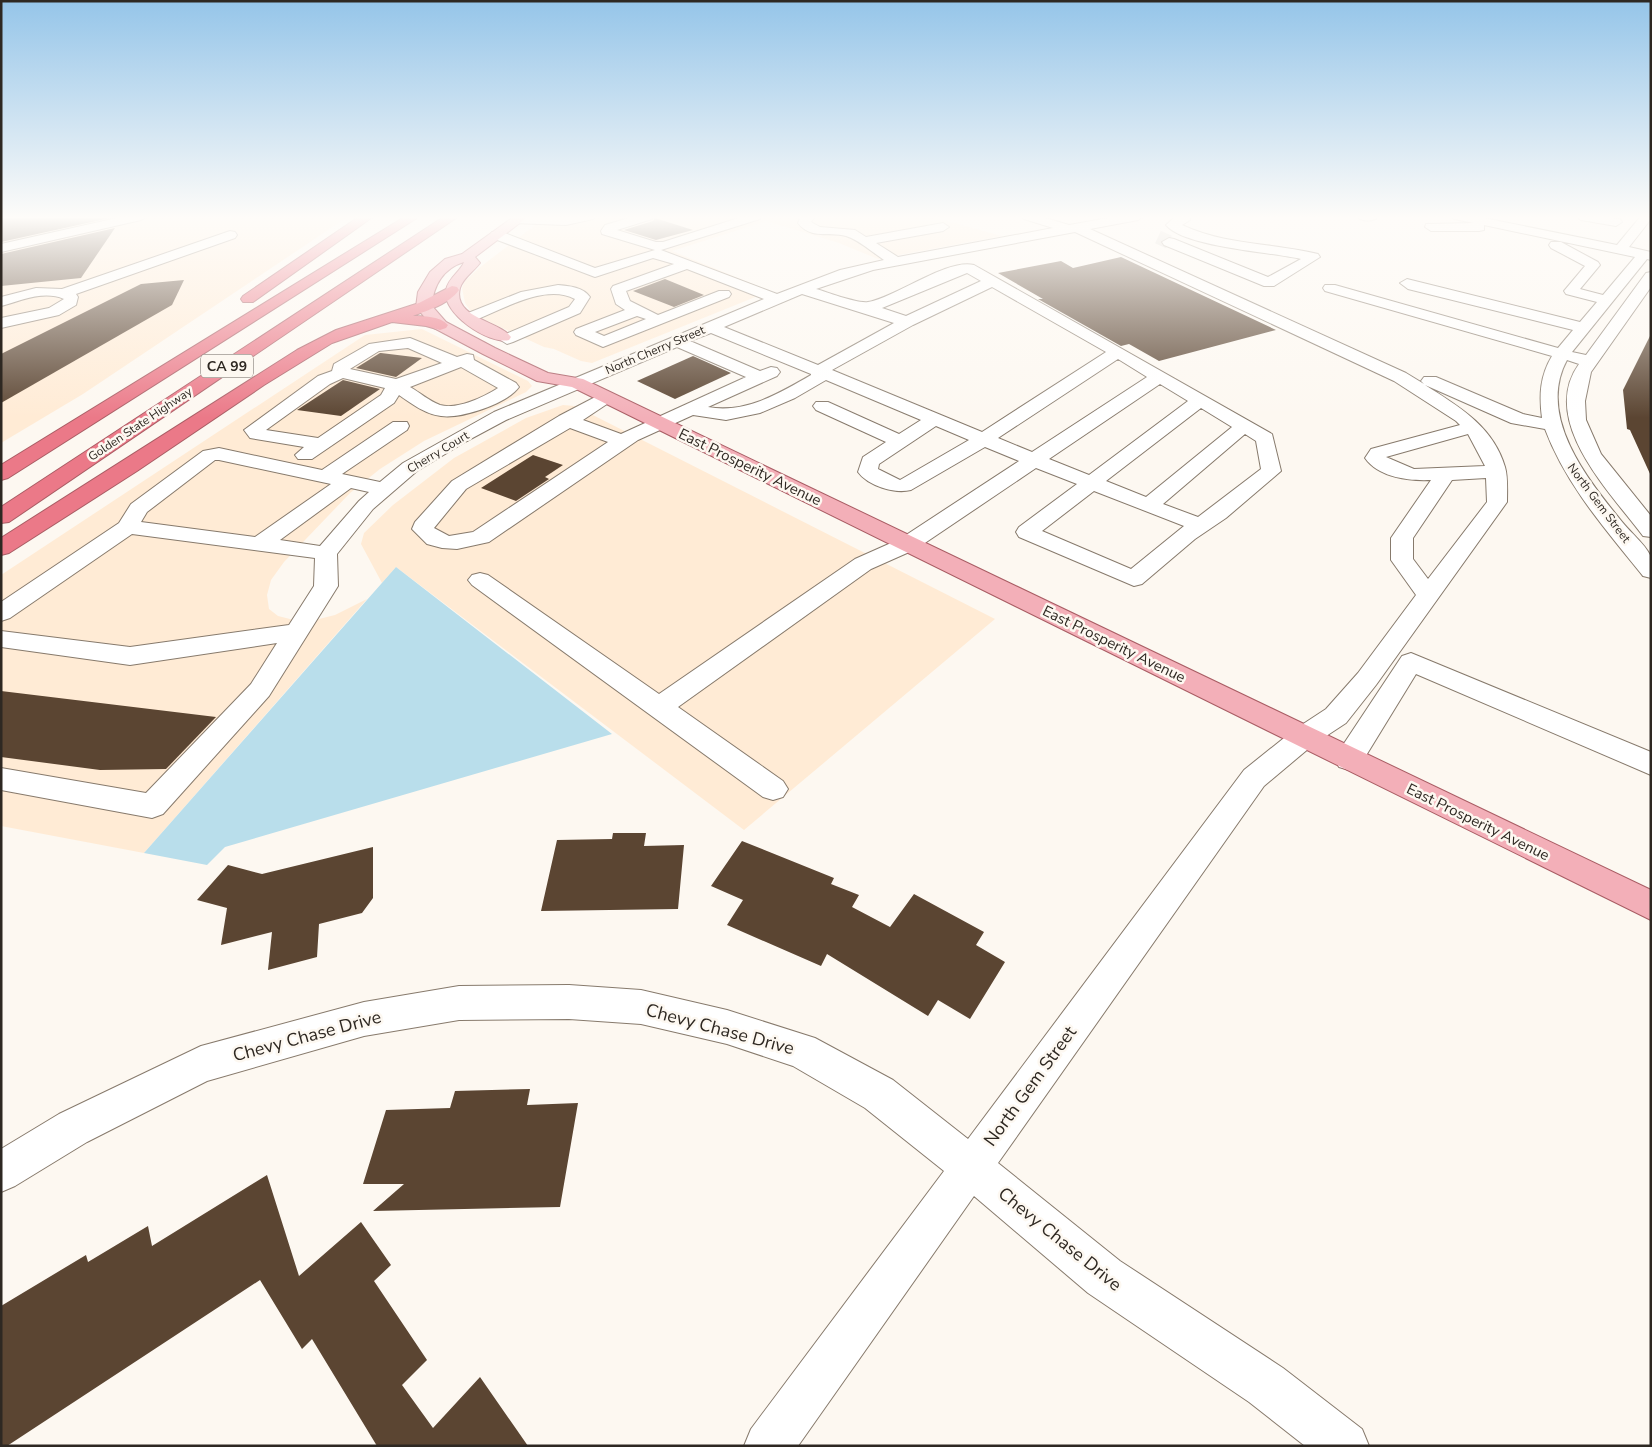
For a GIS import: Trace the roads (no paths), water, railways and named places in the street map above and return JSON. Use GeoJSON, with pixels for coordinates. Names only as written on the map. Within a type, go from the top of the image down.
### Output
{"type":"FeatureCollection","features":[{"type":"Feature","properties":{"kind":"highway"},"geometry":{"type":"LineString","coordinates":[[238,306],[270,284]]}},
{"type":"Feature","properties":{"kind":"highway","name":"Golden State Highway"},"geometry":{"type":"LineString","coordinates":[[1,474],[306,284]]}},
{"type":"Feature","properties":{"kind":"highway","name":"Golden State Highway"},"geometry":{"type":"LineString","coordinates":[[1,517],[352,284]]}},
{"type":"Feature","properties":{"kind":"highway"},"geometry":{"type":"LineString","coordinates":[[1,548],[313,348],[364,324],[436,302],[452,290]]}},
{"type":"Feature","properties":{"kind":"highway"},"geometry":{"type":"LineString","coordinates":[[364,324],[403,320],[427,321],[440,325]]}},
{"type":"Feature","properties":{"kind":"highway"},"geometry":{"type":"LineString","coordinates":[[1,462],[214,323]]}},
{"type":"Feature","properties":{"kind":"main road"},"geometry":{"type":"LineString","coordinates":[[424,307],[425,292],[430,284]]}},
{"type":"Feature","properties":{"kind":"main road"},"geometry":{"type":"LineString","coordinates":[[455,284],[452,290],[454,305],[468,318],[525,348]]}},
{"type":"Feature","properties":{"kind":"main road","name":"East Prosperity Avenue"},"geometry":{"type":"LineString","coordinates":[[424,307],[440,325],[489,351],[543,377],[577,383],[1651,906]]}},
{"type":"Feature","properties":{"kind":"main road","name":"East Prosperity Avenue"},"geometry":{"type":"LineString","coordinates":[[560,365],[569,369],[577,383]]}},
{"type":"Feature","properties":{"kind":"street"},"geometry":{"type":"LineString","coordinates":[[64,293],[91,284]]}},
{"type":"Feature","properties":{"kind":"street"},"geometry":{"type":"LineString","coordinates":[[633,284],[618,289],[624,304],[693,334]]}},
{"type":"Feature","properties":{"kind":"street"},"geometry":{"type":"LineString","coordinates":[[737,284],[777,299]]}},
{"type":"Feature","properties":{"kind":"street","name":"North Cherry Street"},"geometry":{"type":"LineString","coordinates":[[577,383],[817,284]]}},
{"type":"Feature","properties":{"kind":"street"},"geometry":{"type":"LineString","coordinates":[[868,308],[925,284]]}},
{"type":"Feature","properties":{"kind":"street"},"geometry":{"type":"LineString","coordinates":[[819,371],[907,322],[964,284]]}},
{"type":"Feature","properties":{"kind":"street"},"geometry":{"type":"LineString","coordinates":[[1004,284],[1265,438],[1270,470],[1134,579],[1027,532],[1200,400]]}},
{"type":"Feature","properties":{"kind":"street","name":"North Gem Street"},"geometry":{"type":"LineString","coordinates":[[768,1446],[1254,778],[1304,737],[1336,716],[1429,596],[1497,502],[1495,467],[1479,434],[1462,418],[1400,377],[1198,284]]}},
{"type":"Feature","properties":{"kind":"street"},"geometry":{"type":"LineString","coordinates":[[1410,284],[1440,293],[1575,326]]}},
{"type":"Feature","properties":{"kind":"street"},"geometry":{"type":"LineString","coordinates":[[1577,284],[1571,291],[1606,300]]}},
{"type":"Feature","properties":{"kind":"street","name":"North Gem Street"},"geometry":{"type":"LineString","coordinates":[[1621,284],[1606,300],[1575,326],[1549,381],[1548,398],[1553,425],[1568,462],[1578,479],[1651,571]]}},
{"type":"Feature","properties":{"kind":"street","name":"North Gem Street"},"geometry":{"type":"LineString","coordinates":[[1645,284],[1588,361],[1582,372],[1576,401],[1577,420],[1592,455],[1651,531]]}},
{"type":"Feature","properties":{"kind":"street"},"geometry":{"type":"LineString","coordinates":[[1330,288],[1588,361]]}},
{"type":"Feature","properties":{"kind":"street"},"geometry":{"type":"LineString","coordinates":[[468,318],[544,290],[569,289],[583,297],[575,310],[507,339]]}},
{"type":"Feature","properties":{"kind":"street"},"geometry":{"type":"LineString","coordinates":[[802,289],[868,308],[907,322]]}},
{"type":"Feature","properties":{"kind":"street"},"geometry":{"type":"LineString","coordinates":[[1,296],[19,296],[52,291],[64,293],[71,297],[71,302],[54,312],[58,316],[40,326],[8,329]]}},
{"type":"Feature","properties":{"kind":"street"},"geometry":{"type":"LineString","coordinates":[[638,310],[582,332],[603,342],[724,294]]}},
{"type":"Feature","properties":{"kind":"street"},"geometry":{"type":"LineString","coordinates":[[1,302],[19,296]]}},
{"type":"Feature","properties":{"kind":"street"},"geometry":{"type":"LineString","coordinates":[[1293,316],[1518,419],[1553,425]]}},
{"type":"Feature","properties":{"kind":"street"},"geometry":{"type":"LineString","coordinates":[[711,327],[1034,460],[1092,481],[1199,525]]}},
{"type":"Feature","properties":{"kind":"street"},"geometry":{"type":"LineString","coordinates":[[676,342],[760,377]]}},
{"type":"Feature","properties":{"kind":"street"},"geometry":{"type":"LineString","coordinates":[[321,444],[253,432],[255,427],[375,347],[410,343],[460,362],[510,387],[492,398],[457,412],[447,413],[392,393]]}},
{"type":"Feature","properties":{"kind":"street"},"geometry":{"type":"LineString","coordinates":[[288,467],[392,393],[489,351]]}},
{"type":"Feature","properties":{"kind":"street"},"geometry":{"type":"LineString","coordinates":[[935,419],[870,461],[868,472],[894,485],[904,486],[984,439],[1118,352]]}},
{"type":"Feature","properties":{"kind":"street"},"geometry":{"type":"LineString","coordinates":[[607,398],[566,420],[459,485],[426,522],[423,529],[435,540],[452,544],[481,537],[622,442],[794,361]]}},
{"type":"Feature","properties":{"kind":"street"},"geometry":{"type":"LineString","coordinates":[[340,371],[389,382],[392,393],[458,438]]}},
{"type":"Feature","properties":{"kind":"street"},"geometry":{"type":"LineString","coordinates":[[692,409],[722,415],[744,412],[820,377],[819,371]]}},
{"type":"Feature","properties":{"kind":"street"},"geometry":{"type":"LineString","coordinates":[[659,707],[863,564],[908,544],[1160,376]]}},
{"type":"Feature","properties":{"kind":"street","name":"Cherry Court"},"geometry":{"type":"LineString","coordinates":[[326,553],[366,505],[410,467],[458,438],[500,416],[577,383]]}},
{"type":"Feature","properties":{"kind":"street"},"geometry":{"type":"LineString","coordinates":[[822,406],[900,441]]}},
{"type":"Feature","properties":{"kind":"street"},"geometry":{"type":"LineString","coordinates":[[566,420],[622,442]]}},
{"type":"Feature","properties":{"kind":"street"},"geometry":{"type":"LineString","coordinates":[[326,476],[400,426]]}},
{"type":"Feature","properties":{"kind":"street"},"geometry":{"type":"LineString","coordinates":[[1149,505],[1244,426]]}},
{"type":"Feature","properties":{"kind":"street"},"geometry":{"type":"LineString","coordinates":[[1472,427],[1378,453],[1375,458],[1389,467],[1412,475],[1495,472]]}},
{"type":"Feature","properties":{"kind":"street"},"geometry":{"type":"LineString","coordinates":[[1,613],[128,527],[138,508],[210,455],[228,454],[384,489]]}},
{"type":"Feature","properties":{"kind":"street"},"geometry":{"type":"LineString","coordinates":[[1429,596],[1402,560],[1402,538],[1446,474]]}},
{"type":"Feature","properties":{"kind":"street"},"geometry":{"type":"LineString","coordinates":[[260,544],[348,481]]}},
{"type":"Feature","properties":{"kind":"street"},"geometry":{"type":"LineString","coordinates":[[1,779],[152,806],[260,690],[326,586],[326,553],[128,527]]}},
{"type":"Feature","properties":{"kind":"street"},"geometry":{"type":"LineString","coordinates":[[480,580],[773,789]]}},
{"type":"Feature","properties":{"kind":"street"},"geometry":{"type":"LineString","coordinates":[[1,639],[130,656],[297,632]]}},
{"type":"Feature","properties":{"kind":"street"},"geometry":{"type":"LineString","coordinates":[[1349,759],[1411,662],[1651,764]]}},
{"type":"Feature","properties":{"kind":"street","name":"Chevy Chase Drive"},"geometry":{"type":"LineString","coordinates":[[1,1172],[73,1128],[201,1064],[364,1019],[459,1003],[569,1002],[641,1006],[727,1027],[802,1051],[878,1094],[971,1167],[1104,1277],[1266,1385],[1344,1446]]}},
{"type":"Feature","properties":{"kind":"water"},"geometry":{"type":"Polygon","coordinates":[[[396,567],[612,734],[225,847],[207,865],[144,853],[396,567]]]}}]}
